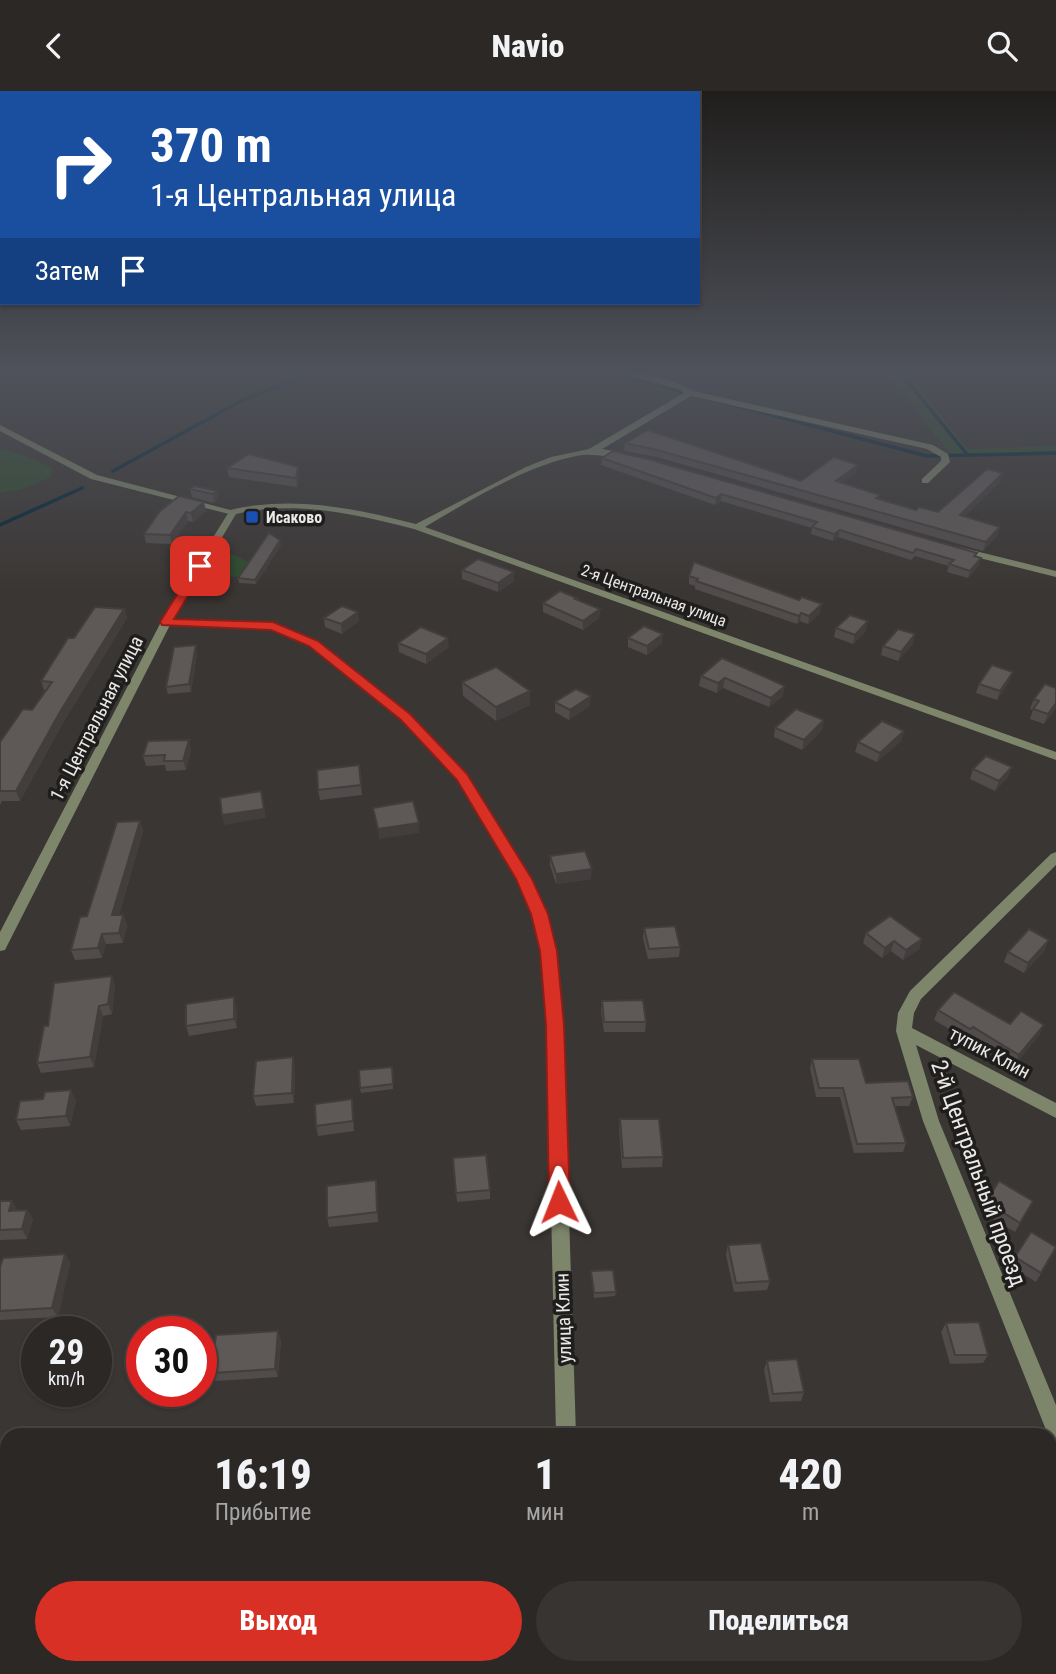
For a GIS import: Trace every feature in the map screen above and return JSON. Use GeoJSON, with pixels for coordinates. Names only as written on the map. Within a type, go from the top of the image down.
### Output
{"type":"FeatureCollection","features":[{"type":"Feature","properties":{"kind":"street"},"geometry":{"type":"LineString","coordinates":[[30,445],[81,473],[233,512]]}},
{"type":"Feature","properties":{"kind":"street"},"geometry":{"type":"LineString","coordinates":[[417,527],[472,496],[519,475],[601,445]]}},
{"type":"Feature","properties":{"kind":"street"},"geometry":{"type":"LineString","coordinates":[[921,445],[945,456],[946,463],[925,481]]}},
{"type":"Feature","properties":{"kind":"street"},"geometry":{"type":"LineString","coordinates":[[592,450],[642,460]]}},
{"type":"Feature","properties":{"kind":"street","name":"2-я Центральная улица"},"geometry":{"type":"LineString","coordinates":[[233,512],[255,506],[294,504],[358,513],[417,527],[1056,756]]}},
{"type":"Feature","properties":{"kind":"street","name":"1-я Центральная улица"},"geometry":{"type":"LineString","coordinates":[[0,946],[166,622],[233,512]]}},
{"type":"Feature","properties":{"kind":"street"},"geometry":{"type":"LineString","coordinates":[[954,548],[1056,574]]}},
{"type":"Feature","properties":{"kind":"street","name":"улица Клин"},"geometry":{"type":"LineString","coordinates":[[166,622],[273,626],[313,644],[406,717],[462,777],[524,879],[540,914],[548,951],[555,1025],[566,1428]]}},
{"type":"Feature","properties":{"kind":"street"},"geometry":{"type":"LineString","coordinates":[[904,1031],[906,1013],[915,995],[1056,857]]}},
{"type":"Feature","properties":{"kind":"street","name":"тупик Клин"},"geometry":{"type":"LineString","coordinates":[[904,1031],[1056,1111]]}},
{"type":"Feature","properties":{"kind":"street","name":"2-й Центральный проезд"},"geometry":{"type":"LineString","coordinates":[[904,1031],[930,1121],[1055,1428]]}},
{"type":"Feature","properties":{"kind":"green space"},"geometry":{"type":"Polygon","coordinates":[[[943,445],[964,445],[967,449],[1056,446],[1056,455],[958,456],[943,445]]]}},
{"type":"Feature","properties":{"kind":"green space"},"geometry":{"type":"Polygon","coordinates":[[[0,448],[52,468],[51,477],[22,489],[0,493],[0,448]]]}},
{"type":"Feature","properties":{"kind":"green space"},"geometry":{"type":"Polygon","coordinates":[[[225,551],[268,571],[237,577],[205,575],[225,551]]]}},
{"type":"Feature","properties":{"kind":"building"},"geometry":{"type":"Polygon","coordinates":[[[634,445],[693,445],[801,481],[834,457],[858,465],[836,481],[880,495],[876,498],[916,510],[919,507],[938,512],[987,469],[1003,473],[960,515],[1000,527],[986,542],[634,445]]]}},
{"type":"Feature","properties":{"kind":"building"},"geometry":{"type":"Polygon","coordinates":[[[613,451],[977,553],[974,556],[981,558],[970,571],[949,564],[954,560],[916,549],[913,553],[840,530],[834,534],[812,527],[817,522],[721,494],[716,498],[602,458],[613,451]]]}},
{"type":"Feature","properties":{"kind":"building"},"geometry":{"type":"Polygon","coordinates":[[[249,454],[298,467],[296,478],[227,468],[249,454]]]}},
{"type":"Feature","properties":{"kind":"building"},"geometry":{"type":"Polygon","coordinates":[[[194,486],[217,491],[213,494],[190,489],[194,486]]]}},
{"type":"Feature","properties":{"kind":"building"},"geometry":{"type":"Polygon","coordinates":[[[179,496],[204,502],[191,513],[186,512],[170,535],[144,534],[160,511],[179,496]]]}},
{"type":"Feature","properties":{"kind":"building"},"geometry":{"type":"Polygon","coordinates":[[[269,533],[280,540],[255,580],[238,578],[269,533]]]}},
{"type":"Feature","properties":{"kind":"building"},"geometry":{"type":"Polygon","coordinates":[[[478,559],[514,572],[498,583],[462,570],[478,559]]]}},
{"type":"Feature","properties":{"kind":"building"},"geometry":{"type":"Polygon","coordinates":[[[694,562],[799,600],[802,597],[822,604],[809,616],[801,613],[799,616],[696,581],[698,579],[689,576],[694,562]]]}},
{"type":"Feature","properties":{"kind":"building"},"geometry":{"type":"Polygon","coordinates":[[[560,591],[600,609],[583,621],[543,603],[560,591]]]}},
{"type":"Feature","properties":{"kind":"building"},"geometry":{"type":"Polygon","coordinates":[[[342,606],[358,612],[341,624],[324,618],[342,606]]]}},
{"type":"Feature","properties":{"kind":"building"},"geometry":{"type":"Polygon","coordinates":[[[95,607],[124,609],[60,712],[16,791],[0,791],[0,742],[23,709],[32,710],[52,682],[41,681],[68,638],[74,638],[95,607]]]}},
{"type":"Feature","properties":{"kind":"building"},"geometry":{"type":"Polygon","coordinates":[[[850,615],[868,621],[855,635],[836,628],[850,615]]]}},
{"type":"Feature","properties":{"kind":"building"},"geometry":{"type":"Polygon","coordinates":[[[644,626],[663,634],[647,646],[628,638],[644,626]]]}},
{"type":"Feature","properties":{"kind":"building"},"geometry":{"type":"Polygon","coordinates":[[[421,627],[448,638],[426,654],[398,643],[421,627]]]}},
{"type":"Feature","properties":{"kind":"building"},"geometry":{"type":"Polygon","coordinates":[[[898,629],[915,634],[901,652],[883,646],[898,629]]]}},
{"type":"Feature","properties":{"kind":"building"},"geometry":{"type":"Polygon","coordinates":[[[196,645],[189,684],[166,687],[174,647],[196,645]]]}},
{"type":"Feature","properties":{"kind":"building"},"geometry":{"type":"Polygon","coordinates":[[[722,658],[785,686],[771,698],[725,678],[718,683],[701,676],[722,658]]]}},
{"type":"Feature","properties":{"kind":"building"},"geometry":{"type":"Polygon","coordinates":[[[992,665],[1013,672],[1000,691],[979,684],[992,665]]]}},
{"type":"Feature","properties":{"kind":"building"},"geometry":{"type":"Polygon","coordinates":[[[496,667],[530,691],[496,707],[462,682],[496,667]]]}},
{"type":"Feature","properties":{"kind":"building"},"geometry":{"type":"Polygon","coordinates":[[[1045,684],[1056,688],[1056,703],[1048,714],[1033,709],[1039,701],[1034,699],[1045,684]]]}},
{"type":"Feature","properties":{"kind":"building"},"geometry":{"type":"Polygon","coordinates":[[[576,689],[591,696],[570,710],[555,702],[576,689]]]}},
{"type":"Feature","properties":{"kind":"building"},"geometry":{"type":"Polygon","coordinates":[[[796,709],[824,720],[804,740],[775,728],[796,709]]]}},
{"type":"Feature","properties":{"kind":"building"},"geometry":{"type":"Polygon","coordinates":[[[882,721],[904,731],[880,753],[858,742],[882,721]]]}},
{"type":"Feature","properties":{"kind":"building"},"geometry":{"type":"Polygon","coordinates":[[[189,740],[183,761],[164,761],[165,755],[143,756],[148,741],[189,740]]]}},
{"type":"Feature","properties":{"kind":"building"},"geometry":{"type":"Polygon","coordinates":[[[986,756],[1012,767],[999,781],[973,769],[986,756]]]}},
{"type":"Feature","properties":{"kind":"building"},"geometry":{"type":"Polygon","coordinates":[[[359,765],[361,785],[318,790],[317,770],[359,765]]]}},
{"type":"Feature","properties":{"kind":"building"},"geometry":{"type":"Polygon","coordinates":[[[261,791],[264,809],[222,815],[220,798],[261,791]]]}},
{"type":"Feature","properties":{"kind":"building"},"geometry":{"type":"Polygon","coordinates":[[[413,801],[419,823],[378,829],[373,808],[413,801]]]}},
{"type":"Feature","properties":{"kind":"building"},"geometry":{"type":"Polygon","coordinates":[[[140,821],[112,915],[123,915],[119,933],[102,934],[98,948],[71,950],[80,917],[87,916],[117,822],[140,821]]]}},
{"type":"Feature","properties":{"kind":"building"},"geometry":{"type":"Polygon","coordinates":[[[585,851],[592,869],[556,874],[550,856],[585,851]]]}},
{"type":"Feature","properties":{"kind":"building"},"geometry":{"type":"Polygon","coordinates":[[[890,916],[922,939],[906,950],[894,941],[885,948],[866,933],[890,916]]]}},
{"type":"Feature","properties":{"kind":"building"},"geometry":{"type":"Polygon","coordinates":[[[675,926],[680,947],[649,949],[644,928],[675,926]]]}},
{"type":"Feature","properties":{"kind":"building"},"geometry":{"type":"Polygon","coordinates":[[[1029,929],[1049,940],[1028,963],[1008,952],[1029,929]]]}},
{"type":"Feature","properties":{"kind":"building"},"geometry":{"type":"Polygon","coordinates":[[[112,976],[108,1004],[99,1006],[90,1057],[37,1063],[44,1026],[48,1026],[54,983],[112,976]]]}},
{"type":"Feature","properties":{"kind":"building"},"geometry":{"type":"Polygon","coordinates":[[[954,992],[1010,1024],[1021,1011],[1044,1025],[1019,1055],[973,1027],[970,1029],[938,1010],[954,992]]]}},
{"type":"Feature","properties":{"kind":"building"},"geometry":{"type":"Polygon","coordinates":[[[234,997],[234,1019],[186,1026],[186,1004],[234,997]]]}},
{"type":"Feature","properties":{"kind":"building"},"geometry":{"type":"Polygon","coordinates":[[[643,1000],[646,1022],[604,1022],[602,1001],[643,1000]]]}},
{"type":"Feature","properties":{"kind":"building"},"geometry":{"type":"Polygon","coordinates":[[[293,1057],[292,1093],[253,1096],[256,1061],[293,1057]]]}},
{"type":"Feature","properties":{"kind":"building"},"geometry":{"type":"Polygon","coordinates":[[[812,1059],[859,1059],[866,1083],[908,1081],[913,1097],[892,1098],[906,1143],[857,1144],[843,1088],[819,1088],[812,1059]]]}},
{"type":"Feature","properties":{"kind":"building"},"geometry":{"type":"Polygon","coordinates":[[[392,1067],[393,1084],[360,1088],[359,1070],[392,1067]]]}},
{"type":"Feature","properties":{"kind":"building"},"geometry":{"type":"Polygon","coordinates":[[[71,1090],[66,1116],[16,1120],[20,1101],[43,1099],[45,1092],[71,1090]]]}},
{"type":"Feature","properties":{"kind":"building"},"geometry":{"type":"Polygon","coordinates":[[[352,1099],[353,1121],[316,1126],[315,1104],[352,1099]]]}},
{"type":"Feature","properties":{"kind":"building"},"geometry":{"type":"Polygon","coordinates":[[[620,1119],[659,1119],[663,1157],[623,1158],[620,1119]]]}},
{"type":"Feature","properties":{"kind":"building"},"geometry":{"type":"Polygon","coordinates":[[[486,1155],[490,1190],[456,1193],[453,1158],[486,1155]]]}},
{"type":"Feature","properties":{"kind":"building"},"geometry":{"type":"Polygon","coordinates":[[[376,1180],[377,1212],[327,1218],[327,1186],[376,1180]]]}},
{"type":"Feature","properties":{"kind":"building"},"geometry":{"type":"Polygon","coordinates":[[[999,1181],[1033,1201],[1020,1223],[986,1202],[999,1181]]]}},
{"type":"Feature","properties":{"kind":"building"},"geometry":{"type":"Polygon","coordinates":[[[0,1201],[12,1201],[9,1211],[27,1210],[22,1229],[0,1230],[0,1201]]]}},
{"type":"Feature","properties":{"kind":"building"},"geometry":{"type":"Polygon","coordinates":[[[1031,1232],[1056,1247],[1041,1273],[1015,1257],[1031,1232]]]}},
{"type":"Feature","properties":{"kind":"building"},"geometry":{"type":"Polygon","coordinates":[[[761,1243],[770,1281],[736,1283],[728,1245],[761,1243]]]}},
{"type":"Feature","properties":{"kind":"building"},"geometry":{"type":"Polygon","coordinates":[[[65,1254],[52,1308],[0,1311],[0,1267],[3,1258],[65,1254]]]}},
{"type":"Feature","properties":{"kind":"building"},"geometry":{"type":"Polygon","coordinates":[[[613,1270],[616,1292],[594,1293],[591,1271],[613,1270]]]}},
{"type":"Feature","properties":{"kind":"building"},"geometry":{"type":"Polygon","coordinates":[[[979,1322],[988,1355],[955,1355],[946,1323],[979,1322]]]}},
{"type":"Feature","properties":{"kind":"building"},"geometry":{"type":"Polygon","coordinates":[[[278,1331],[275,1369],[217,1373],[217,1335],[278,1331]]]}},
{"type":"Feature","properties":{"kind":"building"},"geometry":{"type":"Polygon","coordinates":[[[797,1359],[804,1392],[773,1394],[767,1361],[797,1359]]]}},
{"type":"Feature","properties":{"kind":"waterway"},"geometry":{"type":"LineString","coordinates":[[113,471],[161,445]]}},
{"type":"Feature","properties":{"kind":"waterway"},"geometry":{"type":"LineString","coordinates":[[885,445],[927,456],[1056,453]]}},
{"type":"Feature","properties":{"kind":"waterway"},"geometry":{"type":"LineString","coordinates":[[959,445],[966,453]]}},
{"type":"Feature","properties":{"kind":"waterway"},"geometry":{"type":"LineString","coordinates":[[0,525],[82,488]]}},
{"type":"Feature","properties":{"kind":"place","name":"Исаково"},"geometry":{"type":"Point","coordinates":[252,517]}},
{"type":"Feature","properties":{"kind":"route"},"geometry":{"type":"LineString","coordinates":[[200,566],[166,622],[273,626],[292,632],[313,644],[406,717],[462,777],[524,879],[540,914],[548,951],[555,1025],[559,1202]]}}]}
